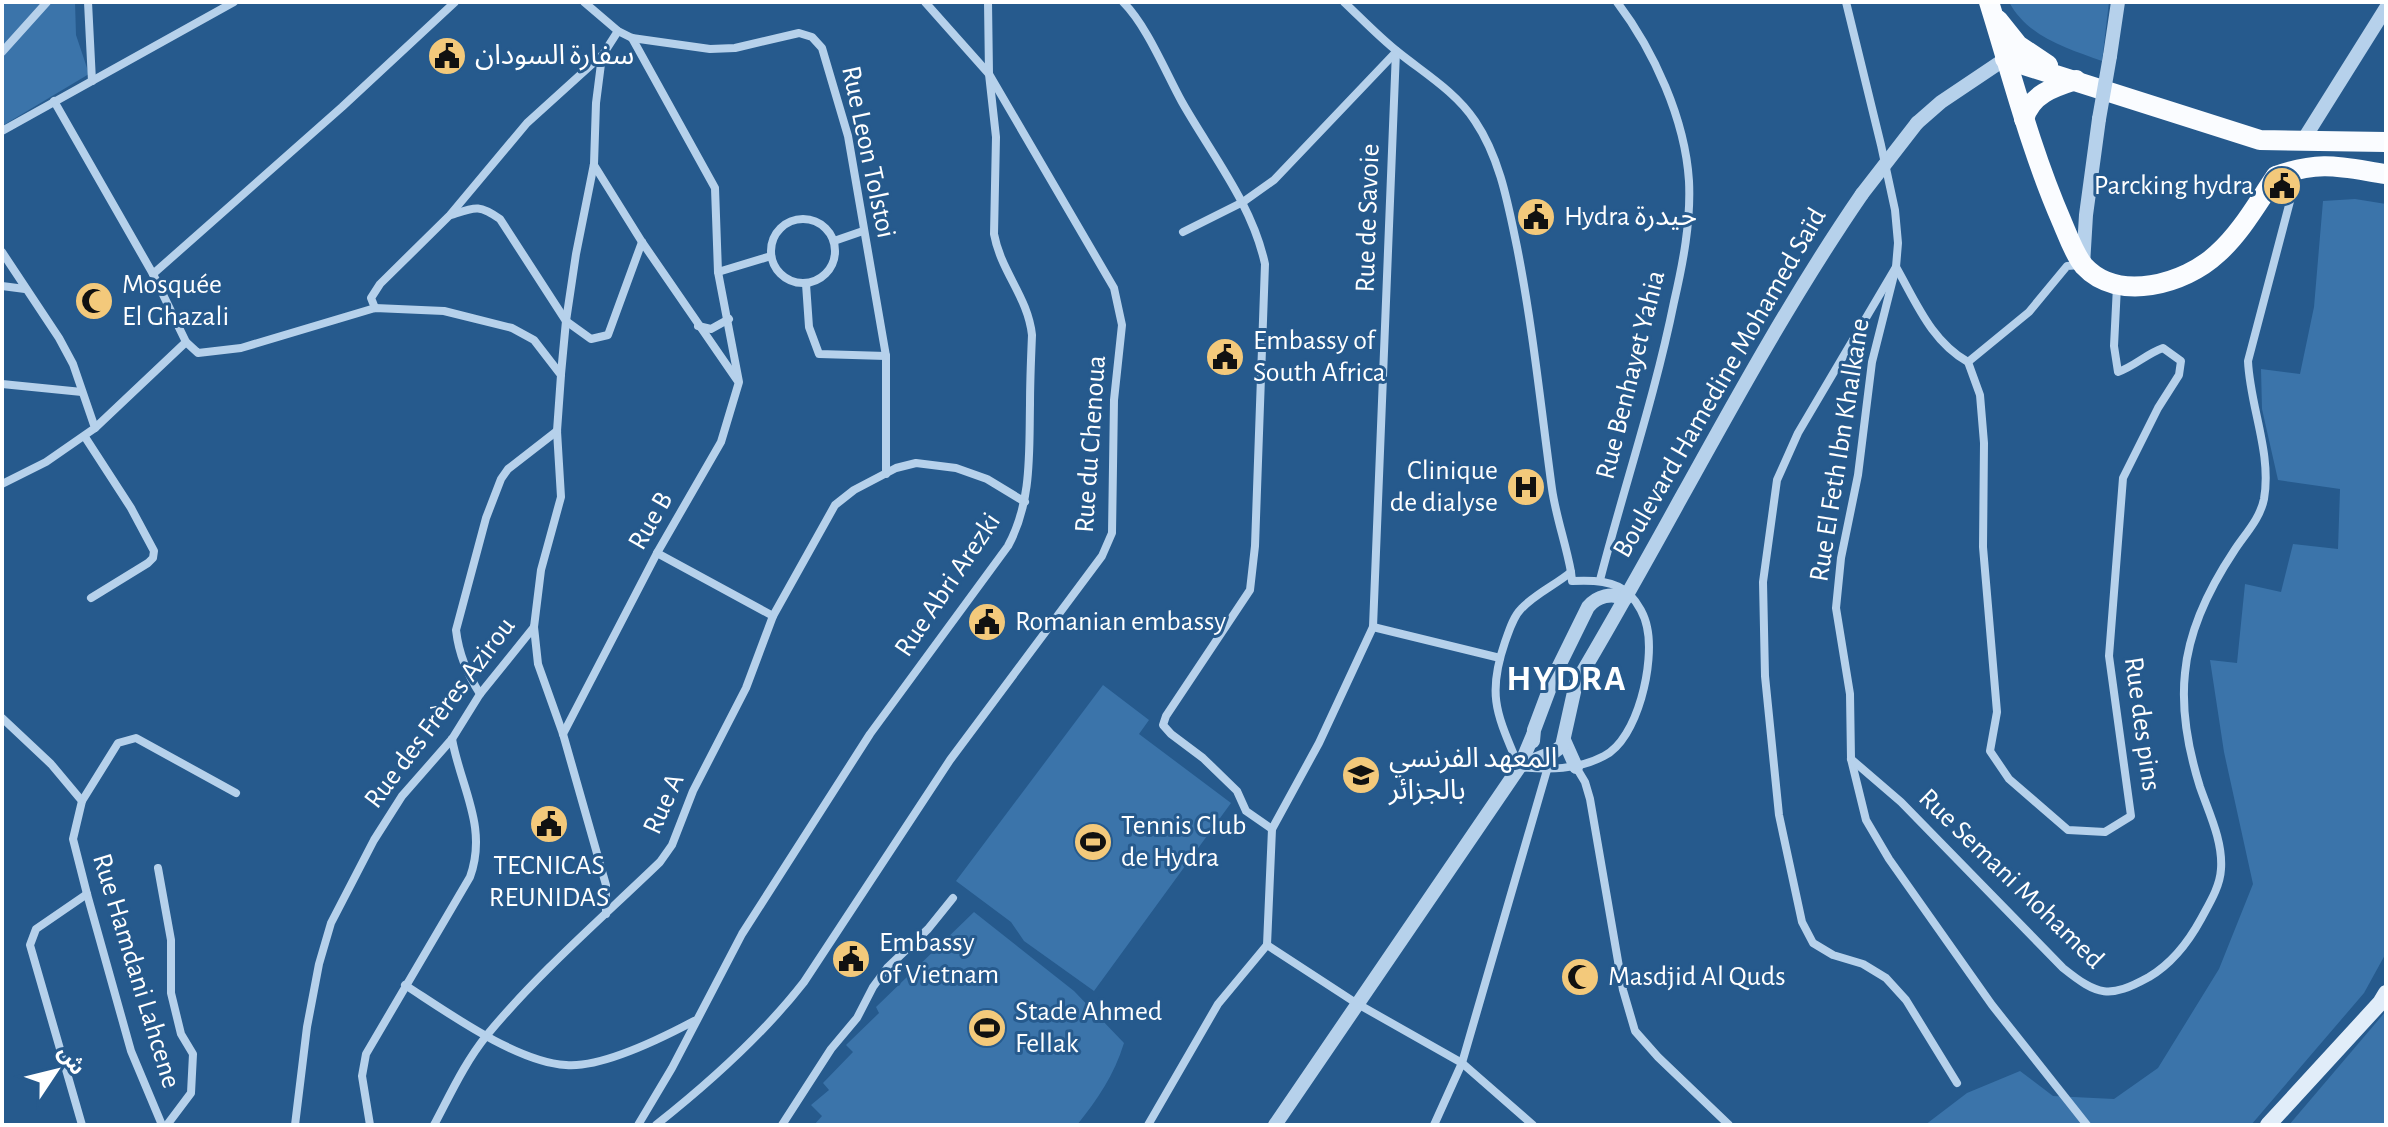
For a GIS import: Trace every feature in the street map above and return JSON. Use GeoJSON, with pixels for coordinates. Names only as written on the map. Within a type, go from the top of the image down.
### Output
{"type":"FeatureCollection","features":[{"type":"Feature","properties":{"kind":"main road"},"geometry":{"type":"LineString","coordinates":[[1991,8],[2046,186],[2083,265],[2093,274],[2117,286],[2149,287],[2203,264],[2218,254],[2276,176],[2299,168],[2326,165],[2386,174]]}},
{"type":"Feature","properties":{"kind":"main road"},"geometry":{"type":"LineString","coordinates":[[1991,8],[2018,45],[2076,80]]}},
{"type":"Feature","properties":{"kind":"main road"},"geometry":{"type":"LineString","coordinates":[[2009,69],[2076,80],[2260,140],[2386,142]]}},
{"type":"Feature","properties":{"kind":"main road"},"geometry":{"type":"LineString","coordinates":[[2024,119],[2027,108],[2048,89],[2076,80]]}},
{"type":"Feature","properties":{"kind":"main road"},"geometry":{"type":"LineString","coordinates":[[2260,140],[2272,160],[2276,176]]}},
{"type":"Feature","properties":{"kind":"main road"},"geometry":{"type":"LineString","coordinates":[[2268,1125],[2386,993]]}},
{"type":"Feature","properties":{"kind":"street"},"geometry":{"type":"LineString","coordinates":[[2,52],[47,2]]}},
{"type":"Feature","properties":{"kind":"street"},"geometry":{"type":"LineString","coordinates":[[88,2],[92,81]]}},
{"type":"Feature","properties":{"kind":"street"},"geometry":{"type":"LineString","coordinates":[[2,131],[234,2]]}},
{"type":"Feature","properties":{"kind":"street"},"geometry":{"type":"LineString","coordinates":[[153,274],[455,2]]}},
{"type":"Feature","properties":{"kind":"street","name":"Rue Leon Tolstoi"},"geometry":{"type":"LineString","coordinates":[[584,2],[618,31],[632,38],[710,49],[735,48],[799,33],[812,37],[822,48],[848,136],[886,356],[886,474]]}},
{"type":"Feature","properties":{"kind":"street","name":"Rue du Chenoua"},"geometry":{"type":"LineString","coordinates":[[656,1125],[777,1016],[804,982],[950,760],[1049,624],[1090,574],[1112,533],[1114,400],[1122,325],[1114,288],[989,74],[925,2]]}},
{"type":"Feature","properties":{"kind":"street","name":"Rue Abri Arezki"},"geometry":{"type":"LineString","coordinates":[[638,1125],[672,1068],[742,934],[870,734],[1008,546],[1019,526],[1029,462],[1032,335],[1030,315],[997,250],[994,234],[996,137],[989,74],[988,2]]}},
{"type":"Feature","properties":{"kind":"street"},"geometry":{"type":"LineString","coordinates":[[1123,2],[1138,22],[1209,150],[1243,202],[1261,243],[1265,277],[1255,546],[1250,590],[1169,711],[1163,725],[1237,791],[1246,811],[1272,829]]}},
{"type":"Feature","properties":{"kind":"street"},"geometry":{"type":"LineString","coordinates":[[1344,2],[1396,51],[1431,76],[1473,117],[1488,140],[1506,194],[1526,295],[1543,401],[1553,493],[1566,540],[1572,581],[1600,580],[1627,596],[1643,614],[1647,626],[1650,647],[1645,682],[1630,729],[1607,755],[1576,767],[1547,770],[1520,766]]}},
{"type":"Feature","properties":{"kind":"street","name":"Rue Benhayet Yahia"},"geometry":{"type":"LineString","coordinates":[[1600,580],[1664,350],[1685,250],[1689,181],[1676,115],[1653,56],[1617,2]]}},
{"type":"Feature","properties":{"kind":"street","name":"Rue El Feth Ibn Khalkane"},"geometry":{"type":"LineString","coordinates":[[1846,2],[1895,210],[1898,243],[1896,267],[1872,362],[1858,475],[1841,558],[1836,608],[1850,694],[1851,759],[1866,820],[1889,859],[1992,1005],[2087,1125]]}},
{"type":"Feature","properties":{"kind":"street"},"geometry":{"type":"LineString","coordinates":[[1896,267],[1928,325],[1949,351],[1968,362],[2029,312],[2067,266],[2083,265],[2086,215],[2118,2]]}},
{"type":"Feature","properties":{"kind":"street"},"geometry":{"type":"LineString","coordinates":[[2302,142],[2386,8]]}},
{"type":"Feature","properties":{"kind":"street"},"geometry":{"type":"LineString","coordinates":[[375,308],[371,298],[380,284],[450,215],[527,123],[602,56],[618,31]]}},
{"type":"Feature","properties":{"kind":"street","name":"Rue B"},"geometry":{"type":"LineString","coordinates":[[563,734],[657,553],[721,442],[739,382],[718,272],[715,188],[632,38]]}},
{"type":"Feature","properties":{"kind":"street"},"geometry":{"type":"LineString","coordinates":[[1183,232],[1243,202],[1274,180],[1396,51]]}},
{"type":"Feature","properties":{"kind":"street","name":"Rue de Savoie"},"geometry":{"type":"LineString","coordinates":[[1373,627],[1396,51]]}},
{"type":"Feature","properties":{"kind":"street","name":"Rue des Frères Azirou"},"geometry":{"type":"LineString","coordinates":[[295,1125],[307,1027],[319,964],[331,923],[387,817],[452,739],[480,694],[534,627],[541,570],[561,497],[557,431],[566,321],[594,164],[596,103],[602,56]]}},
{"type":"Feature","properties":{"kind":"street","name":"Boulevard Hamedine Mohamed Saïd"},"geometry":{"type":"LineString","coordinates":[[1564,737],[1576,683],[1827,245],[1917,123],[1957,92],[2009,69]]}},
{"type":"Feature","properties":{"kind":"street"},"geometry":{"type":"LineString","coordinates":[[54,101],[153,274],[186,342],[198,353],[241,348],[375,308],[444,311],[512,328],[534,340],[561,375]]}},
{"type":"Feature","properties":{"kind":"street"},"geometry":{"type":"LineString","coordinates":[[2325,143],[2326,105]]}},
{"type":"Feature","properties":{"kind":"street"},"geometry":{"type":"LineString","coordinates":[[594,164],[642,242],[739,382]]}},
{"type":"Feature","properties":{"kind":"street","name":"Rue Semani Mohamed"},"geometry":{"type":"LineString","coordinates":[[1851,759],[1901,802],[2056,962],[2089,989],[2111,993],[2127,989],[2159,971],[2191,937],[2215,893],[2221,870],[2218,840],[2199,782],[2186,722],[2185,673],[2195,623],[2233,552],[2257,519],[2264,499],[2266,461],[2249,389],[2248,361],[2299,168]]}},
{"type":"Feature","properties":{"kind":"street"},"geometry":{"type":"LineString","coordinates":[[450,215],[477,206],[500,219],[566,321],[591,339],[608,335],[642,242]]}},
{"type":"Feature","properties":{"kind":"street"},"geometry":{"type":"LineString","coordinates":[[791,220],[813,220],[823,225],[834,241],[832,265],[826,274],[806,284],[787,279],[779,273],[771,256],[775,234],[791,220]]}},
{"type":"Feature","properties":{"kind":"street"},"geometry":{"type":"LineString","coordinates":[[834,241],[863,231]]}},
{"type":"Feature","properties":{"kind":"street"},"geometry":{"type":"LineString","coordinates":[[2,252],[73,364],[95,428]]}},
{"type":"Feature","properties":{"kind":"street"},"geometry":{"type":"LineString","coordinates":[[718,272],[771,256]]}},
{"type":"Feature","properties":{"kind":"street"},"geometry":{"type":"LineString","coordinates":[[1896,267],[1798,433],[1777,480],[1763,582],[1765,676],[1779,815],[1802,922],[1813,943],[1833,955],[1863,964],[1886,978],[1906,1000],[1957,1083]]}},
{"type":"Feature","properties":{"kind":"street"},"geometry":{"type":"LineString","coordinates":[[806,284],[809,327],[819,354],[886,356]]}},
{"type":"Feature","properties":{"kind":"street"},"geometry":{"type":"LineString","coordinates":[[2,286],[25,289]]}},
{"type":"Feature","properties":{"kind":"street","name":"Rue des pins"},"geometry":{"type":"LineString","coordinates":[[1968,362],[1980,395],[1984,443],[1983,547],[1997,712],[1990,751],[2009,779],[2068,830],[2105,832],[2131,816],[2109,656],[2123,478],[2158,408],[2179,375],[2181,361],[2163,348],[2149,353],[2137,365],[2118,372],[2114,346],[2117,286]]}},
{"type":"Feature","properties":{"kind":"street"},"geometry":{"type":"LineString","coordinates":[[698,326],[711,329],[729,319]]}},
{"type":"Feature","properties":{"kind":"street"},"geometry":{"type":"LineString","coordinates":[[2,484],[85,437],[186,342]]}},
{"type":"Feature","properties":{"kind":"street"},"geometry":{"type":"LineString","coordinates":[[2,384],[82,392]]}},
{"type":"Feature","properties":{"kind":"street"},"geometry":{"type":"LineString","coordinates":[[480,694],[466,671],[456,630],[486,518],[508,469],[557,431]]}},
{"type":"Feature","properties":{"kind":"street"},"geometry":{"type":"LineString","coordinates":[[85,437],[131,508],[154,551],[148,563],[91,598]]}},
{"type":"Feature","properties":{"kind":"street","name":"Rue A"},"geometry":{"type":"LineString","coordinates":[[434,1125],[486,1036],[660,862],[672,845],[693,791],[746,688],[773,616],[835,505],[854,490],[896,468],[916,463],[956,468],[987,479],[1025,502]]}},
{"type":"Feature","properties":{"kind":"street"},"geometry":{"type":"LineString","coordinates":[[657,553],[773,616]]}},
{"type":"Feature","properties":{"kind":"street"},"geometry":{"type":"LineString","coordinates":[[1520,766],[1495,708],[1494,689],[1500,658],[1517,612],[1536,594],[1556,585],[1571,572]]}},
{"type":"Feature","properties":{"kind":"street"},"geometry":{"type":"LineString","coordinates":[[1275,1125],[1520,766],[1555,674],[1590,603],[1610,595],[1627,596]]}},
{"type":"Feature","properties":{"kind":"street"},"geometry":{"type":"LineString","coordinates":[[1586,612],[1588,622],[1596,628],[1606,628],[1613,621],[1613,607],[1610,602],[1599,600]]}},
{"type":"Feature","properties":{"kind":"street"},"geometry":{"type":"LineString","coordinates":[[534,627],[538,664],[563,734],[606,885],[606,914]]}},
{"type":"Feature","properties":{"kind":"street"},"geometry":{"type":"LineString","coordinates":[[1148,1125],[1218,1004],[1267,945],[1272,829],[1319,743],[1373,627],[1500,658]]}},
{"type":"Feature","properties":{"kind":"street"},"geometry":{"type":"LineString","coordinates":[[2,718],[51,764],[82,801]]}},
{"type":"Feature","properties":{"kind":"street"},"geometry":{"type":"LineString","coordinates":[[1554,752],[1538,750],[1533,741],[1534,732],[1543,723],[1559,726],[1585,782],[1623,990],[1635,1031],[1729,1125]]}},
{"type":"Feature","properties":{"kind":"street"},"geometry":{"type":"LineString","coordinates":[[1520,766],[1554,752],[1564,737]]}},
{"type":"Feature","properties":{"kind":"street","name":"Rue Hamdani Lahcene"},"geometry":{"type":"LineString","coordinates":[[164,1125],[131,1051],[73,839],[82,801],[118,743],[125,739],[136,738],[236,793]]}},
{"type":"Feature","properties":{"kind":"street"},"geometry":{"type":"LineString","coordinates":[[370,1125],[362,1076],[366,1054],[470,877],[476,860],[478,840],[474,815],[458,769],[452,739]]}},
{"type":"Feature","properties":{"kind":"street"},"geometry":{"type":"LineString","coordinates":[[1434,1125],[1462,1063],[1547,770]]}},
{"type":"Feature","properties":{"kind":"street"},"geometry":{"type":"LineString","coordinates":[[158,868],[171,940],[171,993],[181,1034],[193,1054],[191,1093],[164,1125]]}},
{"type":"Feature","properties":{"kind":"street"},"geometry":{"type":"LineString","coordinates":[[82,1125],[30,945],[36,929],[87,894]]}},
{"type":"Feature","properties":{"kind":"street"},"geometry":{"type":"LineString","coordinates":[[782,1125],[831,1049],[857,1018],[880,978],[928,929],[953,898]]}},
{"type":"Feature","properties":{"kind":"street"},"geometry":{"type":"LineString","coordinates":[[1267,945],[1356,1003],[1462,1063],[1533,1125]]}},
{"type":"Feature","properties":{"kind":"street"},"geometry":{"type":"LineString","coordinates":[[405,985],[486,1036],[543,1061],[564,1065],[581,1065],[659,1039],[695,1021]]}},
{"type":"Feature","properties":{"kind":"shaded area"},"geometry":{"type":"Polygon","coordinates":[[[2,2],[75,2],[76,35],[89,74],[2,126],[2,2]]]}},
{"type":"Feature","properties":{"kind":"shaded area"},"geometry":{"type":"Polygon","coordinates":[[[2009,2],[2109,2],[2102,61],[2037,33],[2009,2]]]}},
{"type":"Feature","properties":{"kind":"shaded area"},"geometry":{"type":"Polygon","coordinates":[[[2355,199],[2386,204],[2386,953],[2364,993],[2251,1125],[1925,1125],[1967,1093],[2020,1071],[2053,1096],[2114,1099],[2158,1068],[2219,969],[2253,884],[2224,752],[2210,660],[2237,663],[2245,584],[2281,592],[2293,544],[2338,549],[2340,489],[2278,480],[2262,409],[2261,369],[2300,374],[2314,307],[2323,201],[2355,199]]]}},
{"type":"Feature","properties":{"kind":"shaded area","name":"Tennis Club de Hydra"},"geometry":{"type":"Polygon","coordinates":[[[1103,685],[1149,720],[1139,734],[1231,803],[1094,991],[1024,941],[1011,922],[956,881],[1103,685]]]}},
{"type":"Feature","properties":{"kind":"shaded area","name":"Stade Ahmed Fellak"},"geometry":{"type":"Polygon","coordinates":[[[974,912],[1074,991],[1124,1043],[1110,1076],[1085,1115],[1077,1125],[814,1125],[822,1116],[811,1105],[829,1090],[823,1083],[853,1052],[846,1045],[879,1013],[876,1007],[974,912]]]}},
{"type":"Feature","properties":{"kind":"shaded area"},"geometry":{"type":"Polygon","coordinates":[[[2386,1011],[2386,1125],[2289,1125],[2386,1011]]]}},
{"type":"Feature","properties":{"kind":"place","name":"سفارة السودان"},"geometry":{"type":"Point","coordinates":[447,56]}},
{"type":"Feature","properties":{"kind":"place","name":"Parcking hydra"},"geometry":{"type":"Point","coordinates":[2282,186]}},
{"type":"Feature","properties":{"kind":"place","name":"Hydra حيدرة"},"geometry":{"type":"Point","coordinates":[1536,217]}},
{"type":"Feature","properties":{"kind":"place","name":"Mosquée El Ghazali"},"geometry":{"type":"Point","coordinates":[94,301]}},
{"type":"Feature","properties":{"kind":"place","name":"Embassy of South Africa"},"geometry":{"type":"Point","coordinates":[1225,357]}},
{"type":"Feature","properties":{"kind":"place","name":"Clinique de dialyse"},"geometry":{"type":"Point","coordinates":[1526,487]}},
{"type":"Feature","properties":{"kind":"place","name":"Romanian embassy"},"geometry":{"type":"Point","coordinates":[987,622]}},
{"type":"Feature","properties":{"kind":"place","name":"المعهد الفرنسي بالجزائر"},"geometry":{"type":"Point","coordinates":[1361,775]}},
{"type":"Feature","properties":{"kind":"place","name":"TECNICAS REUNIDAS"},"geometry":{"type":"Point","coordinates":[549,824]}},
{"type":"Feature","properties":{"kind":"place","name":"Tennis Club de Hydra"},"geometry":{"type":"Point","coordinates":[1093,842]}},
{"type":"Feature","properties":{"kind":"place","name":"Embassy of Vietnam"},"geometry":{"type":"Point","coordinates":[851,959]}},
{"type":"Feature","properties":{"kind":"place","name":"Masdjid Al Quds"},"geometry":{"type":"Point","coordinates":[1580,977]}},
{"type":"Feature","properties":{"kind":"place","name":"Stade Ahmed Fellak"},"geometry":{"type":"Point","coordinates":[987,1028]}},
{"type":"Feature","properties":{"kind":"district","name":"HYDRA"},"geometry":{"type":"Point","coordinates":[1567,679]}}]}
